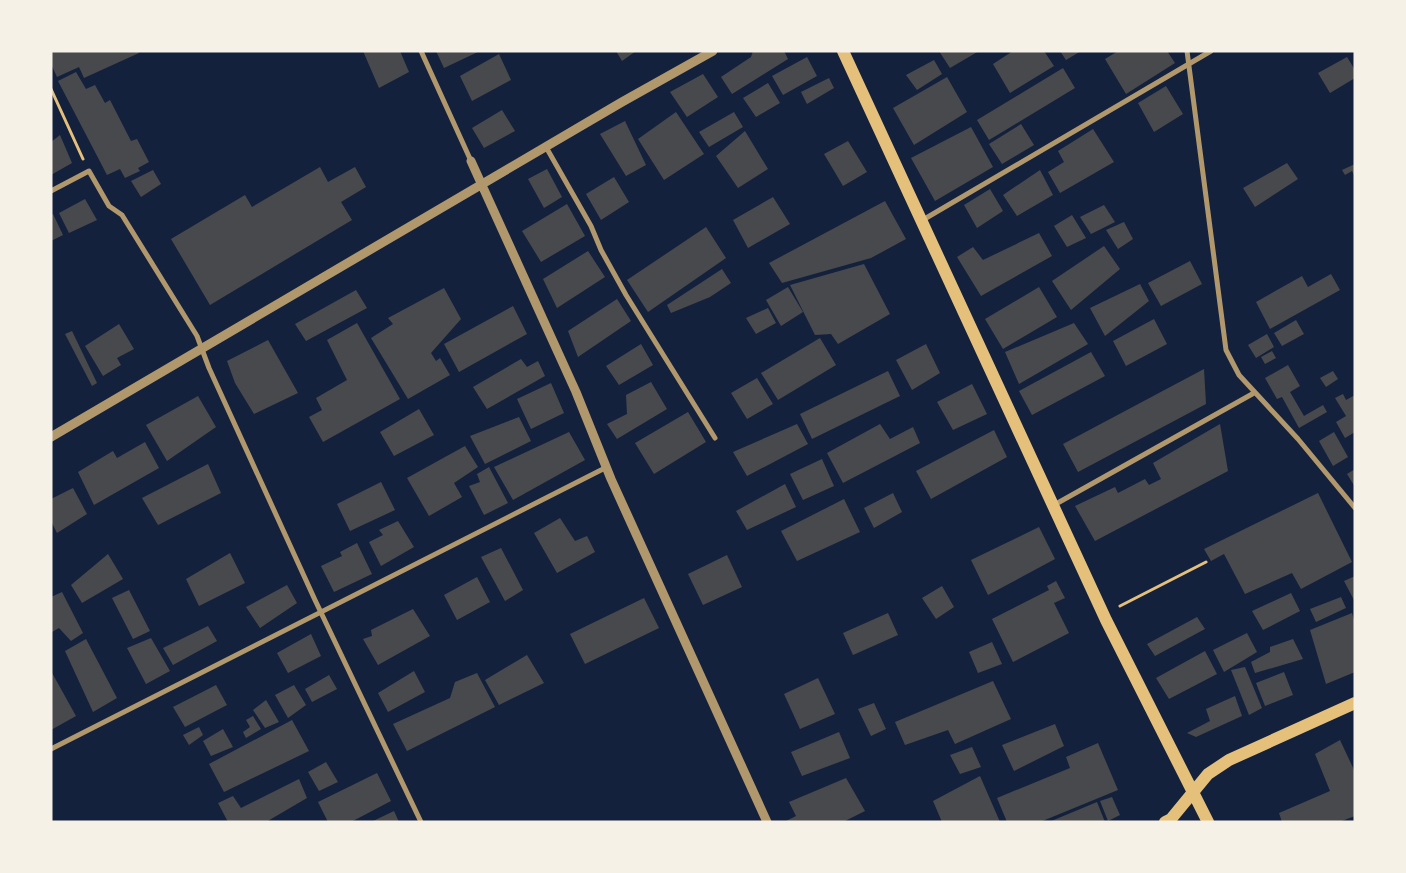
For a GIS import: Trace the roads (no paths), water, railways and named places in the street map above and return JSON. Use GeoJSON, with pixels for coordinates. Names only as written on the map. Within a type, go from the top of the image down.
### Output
{"type":"FeatureCollection","features":[{"type":"Feature","properties":{"kind":"main road"},"geometry":{"type":"LineString","coordinates":[[842,51],[1106,620],[1208,822]]}},
{"type":"Feature","properties":{"kind":"main road"},"geometry":{"type":"LineString","coordinates":[[1165,822],[1171,819],[1208,774],[1230,760],[1355,703]]}},
{"type":"Feature","properties":{"kind":"street"},"geometry":{"type":"LineString","coordinates":[[421,51],[576,392],[607,467],[767,822]]}},
{"type":"Feature","properties":{"kind":"street"},"geometry":{"type":"LineString","coordinates":[[51,438],[622,102],[713,51]]}},
{"type":"Feature","properties":{"kind":"street"},"geometry":{"type":"LineString","coordinates":[[1188,51],[1222,335],[1226,350],[1232,366],[1254,393],[1298,439],[1355,508]]}},
{"type":"Feature","properties":{"kind":"street"},"geometry":{"type":"LineString","coordinates":[[920,221],[1210,51]]}},
{"type":"Feature","properties":{"kind":"street"},"geometry":{"type":"LineString","coordinates":[[546,147],[591,226],[600,250],[626,295],[715,438]]}},
{"type":"Feature","properties":{"kind":"street"},"geometry":{"type":"LineString","coordinates":[[51,191],[89,171],[109,206],[122,215],[191,325],[321,612],[420,822]]}},
{"type":"Feature","properties":{"kind":"street"},"geometry":{"type":"LineString","coordinates":[[1053,505],[1254,393]]}},
{"type":"Feature","properties":{"kind":"street"},"geometry":{"type":"LineString","coordinates":[[51,749],[607,467]]}}]}
